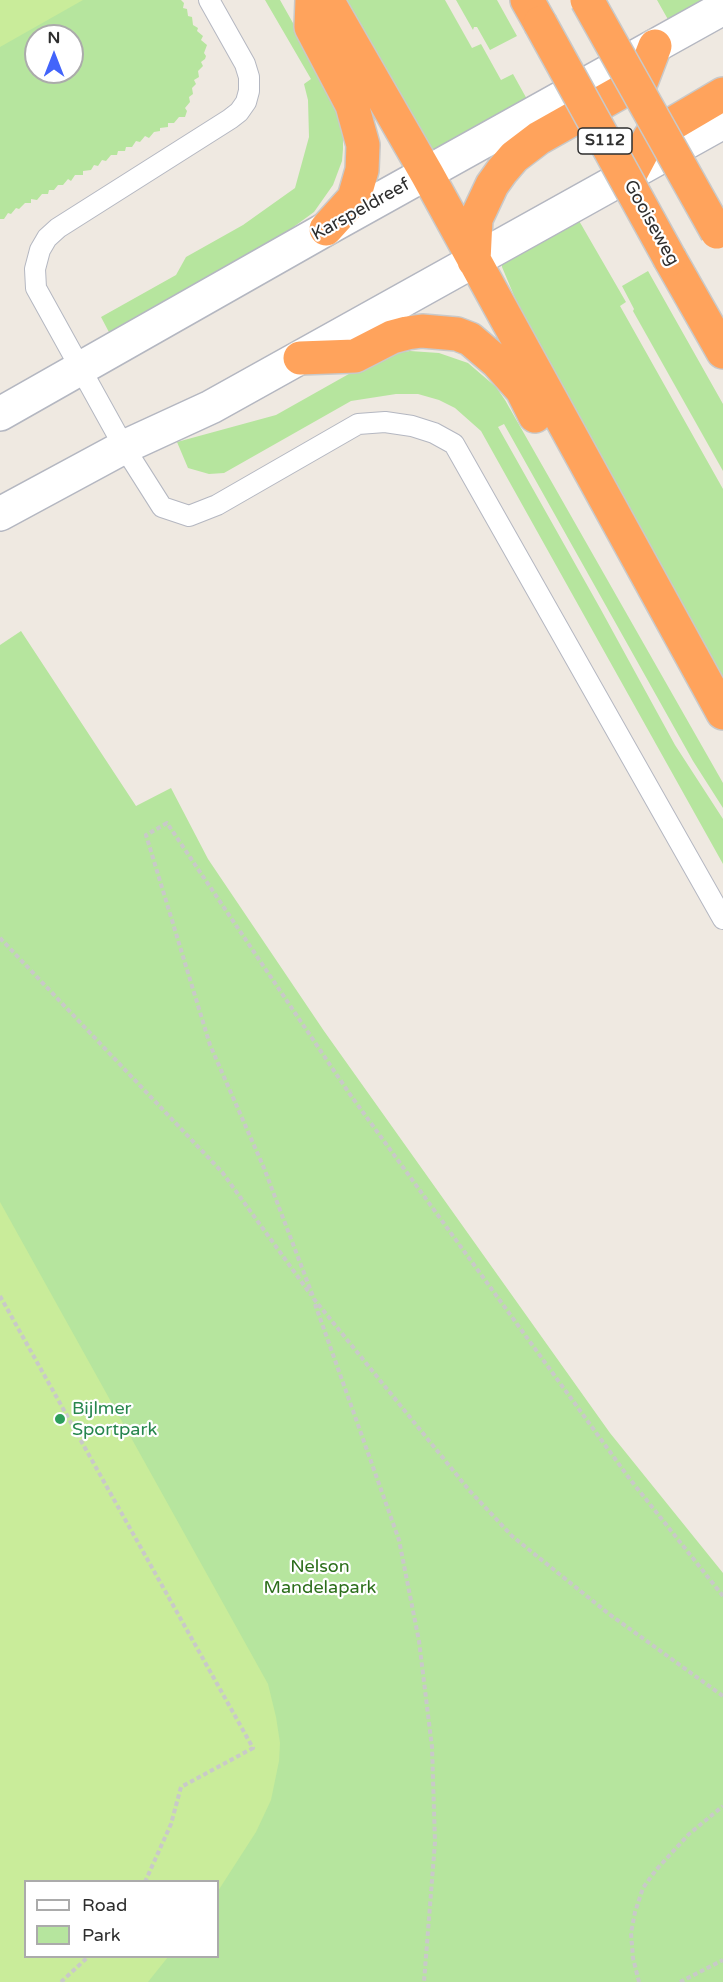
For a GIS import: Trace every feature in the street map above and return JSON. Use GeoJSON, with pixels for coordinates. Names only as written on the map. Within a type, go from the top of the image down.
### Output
{"type":"FeatureCollection","features":[{"type":"Feature","properties":{"kind":"highway"},"geometry":{"type":"LineString","coordinates":[[312,0],[311,27],[352,105],[363,144],[362,170],[354,198],[326,229]]}},
{"type":"Feature","properties":{"kind":"highway"},"geometry":{"type":"LineString","coordinates":[[327,0],[427,174],[627,542],[723,713]]}},
{"type":"Feature","properties":{"kind":"highway","name":"S112"},"geometry":{"type":"LineString","coordinates":[[587,0],[720,238]]}},
{"type":"Feature","properties":{"kind":"highway","name":"Gooiseweg"},"geometry":{"type":"LineString","coordinates":[[533,11],[723,352]]}},
{"type":"Feature","properties":{"kind":"highway"},"geometry":{"type":"LineString","coordinates":[[474,261],[476,219],[492,185],[502,171],[514,157],[539,138],[642,80],[655,46]]}},
{"type":"Feature","properties":{"kind":"highway"},"geometry":{"type":"LineString","coordinates":[[631,173],[650,137],[723,94]]}},
{"type":"Feature","properties":{"kind":"highway"},"geometry":{"type":"LineString","coordinates":[[300,358],[355,356],[392,337],[415,332],[440,332],[470,339],[484,349],[522,390],[587,516],[627,542]]}},
{"type":"Feature","properties":{"kind":"main road","name":"Karspeldreef"},"geometry":{"type":"LineString","coordinates":[[0,414],[723,8]]}},
{"type":"Feature","properties":{"kind":"main road"},"geometry":{"type":"LineString","coordinates":[[0,514],[124,447],[211,407],[723,122]]}},
{"type":"Feature","properties":{"kind":"lane"},"geometry":{"type":"LineString","coordinates":[[209,0],[245,64],[249,77],[246,102],[239,112],[58,228],[47,238],[40,250],[35,269],[36,288],[124,447],[162,507],[189,516],[217,505],[358,424],[386,422],[412,426],[434,433],[454,444],[723,919]]}},
{"type":"Feature","properties":{"kind":"path"},"geometry":{"type":"LineString","coordinates":[[424,1982],[435,1842],[432,1747],[418,1641],[399,1540],[314,1299],[264,1168],[210,1045],[146,834],[167,823],[349,1093],[629,1478],[723,1596]]}},
{"type":"Feature","properties":{"kind":"path"},"geometry":{"type":"LineString","coordinates":[[0,938],[222,1172],[314,1299],[469,1490],[512,1536],[609,1614],[723,1696]]}},
{"type":"Feature","properties":{"kind":"path"},"geometry":{"type":"LineString","coordinates":[[0,1296],[253,1748],[181,1787],[171,1824],[145,1880]]}},
{"type":"Feature","properties":{"kind":"path"},"geometry":{"type":"LineString","coordinates":[[639,1982],[633,1958],[631,1933],[635,1912],[644,1888],[656,1870],[689,1834],[723,1806]]}},
{"type":"Feature","properties":{"kind":"path"},"geometry":{"type":"LineString","coordinates":[[61,1982],[87,1958]]}},
{"type":"Feature","properties":{"kind":"path"},"geometry":{"type":"LineString","coordinates":[[680,1982],[723,1960]]}},
{"type":"Feature","properties":{"kind":"green space"},"geometry":{"type":"Polygon","coordinates":[[[0,0],[181,0],[184,3],[183,8],[187,9],[188,16],[192,17],[193,25],[203,36],[201,40],[207,45],[204,53],[205,59],[201,62],[203,66],[198,71],[199,77],[194,80],[196,84],[192,88],[193,94],[189,97],[190,102],[185,108],[187,111],[185,117],[179,117],[174,123],[168,123],[168,127],[154,132],[149,138],[145,136],[140,142],[136,141],[132,147],[126,147],[125,151],[118,151],[117,155],[111,155],[106,161],[102,160],[98,166],[94,165],[91,170],[83,171],[83,175],[75,175],[71,181],[68,179],[63,185],[49,190],[48,194],[42,194],[37,200],[31,199],[31,203],[25,203],[19,209],[16,208],[4,219],[0,219],[0,0]]]}},
{"type":"Feature","properties":{"kind":"green space"},"geometry":{"type":"Polygon","coordinates":[[[0,0],[83,0],[41,24],[24,24],[24,33],[0,47],[0,0]]]}},
{"type":"Feature","properties":{"kind":"green space"},"geometry":{"type":"Polygon","coordinates":[[[265,0],[280,0],[332,92],[343,128],[342,161],[333,185],[314,212],[254,256],[111,336],[101,317],[176,275],[186,257],[243,225],[295,188],[309,137],[308,100],[304,84],[311,79],[265,0]]]}},
{"type":"Feature","properties":{"kind":"green space"},"geometry":{"type":"Polygon","coordinates":[[[341,0],[445,0],[472,48],[481,44],[501,80],[513,74],[528,101],[434,154],[341,0]]]}},
{"type":"Feature","properties":{"kind":"green space"},"geometry":{"type":"Polygon","coordinates":[[[456,0],[497,0],[517,36],[490,50],[477,27],[473,30],[456,0]]]}},
{"type":"Feature","properties":{"kind":"green space"},"geometry":{"type":"Polygon","coordinates":[[[657,0],[714,0],[670,23],[657,0]]]}},
{"type":"Feature","properties":{"kind":"green space"},"geometry":{"type":"Polygon","coordinates":[[[578,219],[626,302],[620,306],[723,489],[723,680],[531,336],[502,267],[502,262],[578,219]]]}},
{"type":"Feature","properties":{"kind":"green space"},"geometry":{"type":"Polygon","coordinates":[[[648,271],[723,404],[723,471],[633,311],[622,286],[648,271]]]}},
{"type":"Feature","properties":{"kind":"green space"},"geometry":{"type":"Polygon","coordinates":[[[410,351],[439,353],[468,363],[496,387],[505,400],[723,783],[723,808],[693,761],[504,424],[498,427],[675,745],[723,819],[723,864],[481,431],[455,408],[439,400],[418,394],[396,394],[351,401],[224,473],[209,474],[188,468],[177,442],[276,415],[363,366],[394,353],[410,351]]]}},
{"type":"Feature","properties":{"kind":"green space","name":"Nelson Mandelapark"},"geometry":{"type":"Polygon","coordinates":[[[21,631],[136,806],[171,788],[208,859],[324,1031],[610,1433],[723,1573],[723,1982],[0,1982],[0,645],[21,631]]]}},
{"type":"Feature","properties":{"kind":"green space","name":"Bijlmer Sportpark"},"geometry":{"type":"Polygon","coordinates":[[[0,1202],[268,1684],[280,1743],[279,1761],[271,1800],[256,1832],[219,1889],[219,1880],[24,1880],[24,1958],[167,1958],[148,1982],[0,1982],[0,1202]]]}},
{"type":"Feature","properties":{"kind":"place","name":"Bijlmer Sportpark"},"geometry":{"type":"Point","coordinates":[60,1419]}}]}
